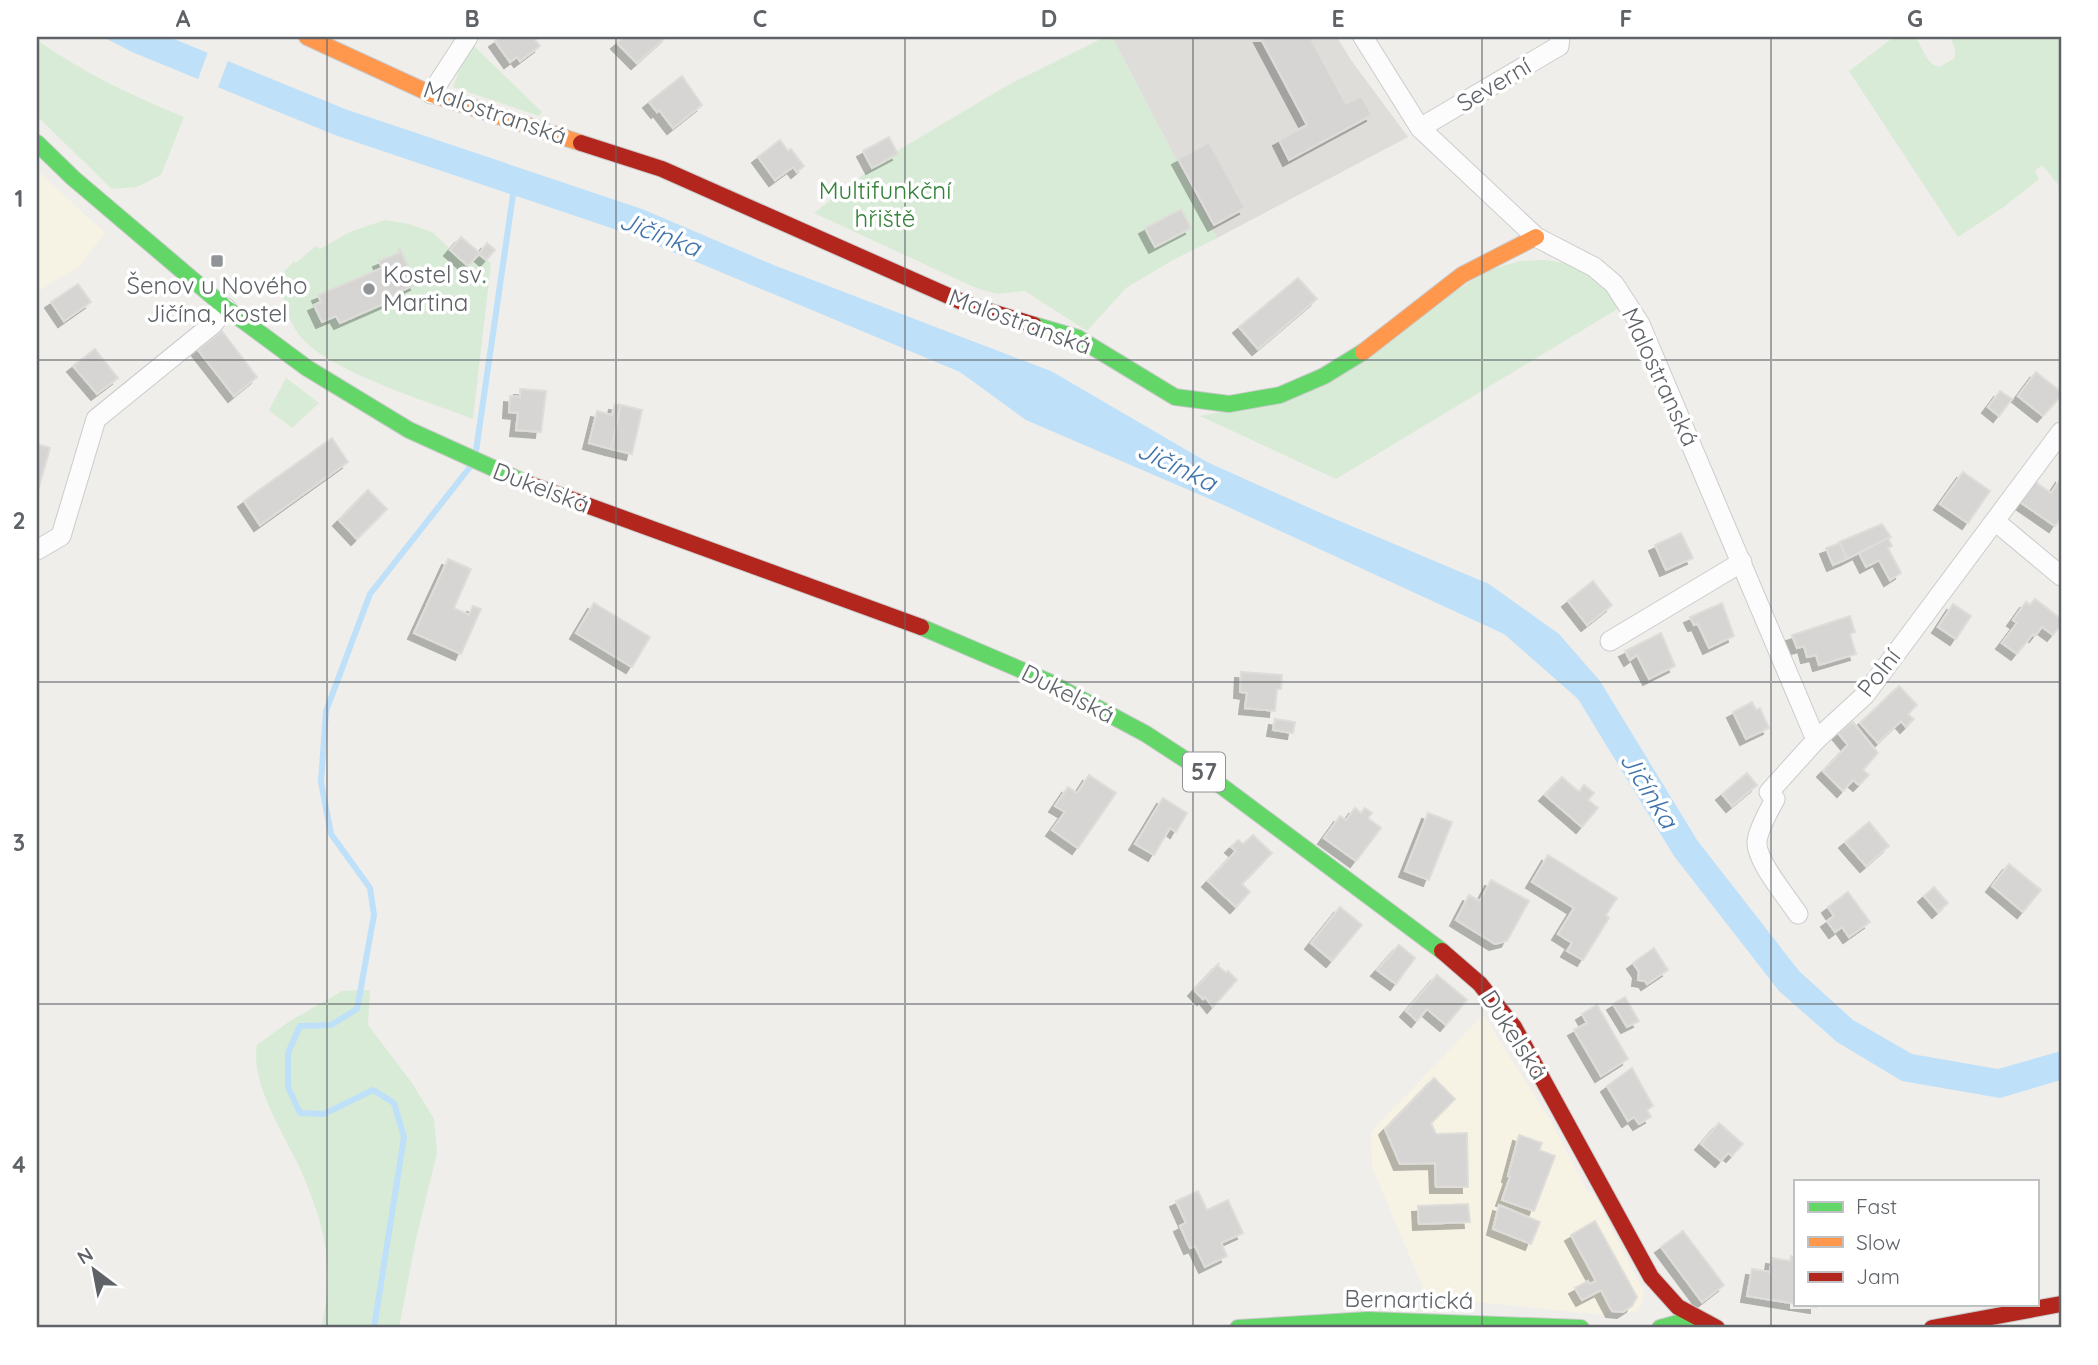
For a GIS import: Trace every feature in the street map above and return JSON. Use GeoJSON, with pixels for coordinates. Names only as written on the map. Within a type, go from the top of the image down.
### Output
{"type":"FeatureCollection","features":[{"type":"Feature","properties":{"kind":"main road","name":"Malostranská"},"geometry":{"type":"LineString","coordinates":[[307,37],[431,94],[662,169],[969,305],[1078,338],[1175,397],[1229,404],[1280,395],[1324,376],[1373,346],[1462,275],[1536,237]]}},
{"type":"Feature","properties":{"kind":"main road","name":"Dukelská"},"geometry":{"type":"LineString","coordinates":[[37,143],[73,178],[226,308],[349,395],[400,425],[494,470],[995,657],[1146,734],[1229,790],[1460,964],[1481,983],[1499,1004],[1529,1051],[1651,1278],[1678,1307],[1717,1328]]}},
{"type":"Feature","properties":{"kind":"main road"},"geometry":{"type":"LineString","coordinates":[[1932,1328],[2061,1304]]}},
{"type":"Feature","properties":{"kind":"main road"},"geometry":{"type":"LineString","coordinates":[[1660,1328],[1696,1318]]}},
{"type":"Feature","properties":{"kind":"main road","name":"Bernartická"},"geometry":{"type":"LineString","coordinates":[[1238,1328],[1368,1320],[1580,1328]]}},
{"type":"Feature","properties":{"kind":"street"},"geometry":{"type":"LineString","coordinates":[[431,94],[468,37]]}},
{"type":"Feature","properties":{"kind":"street"},"geometry":{"type":"LineString","coordinates":[[1363,37],[1420,128],[1536,237]]}},
{"type":"Feature","properties":{"kind":"street","name":"Severní"},"geometry":{"type":"LineString","coordinates":[[1420,128],[1559,46],[1560,37]]}},
{"type":"Feature","properties":{"kind":"street","name":"Malostranská"},"geometry":{"type":"LineString","coordinates":[[1536,237],[1594,267],[1614,284],[1640,324],[1816,740]]}},
{"type":"Feature","properties":{"kind":"street"},"geometry":{"type":"LineString","coordinates":[[37,550],[61,536],[96,419],[213,324],[226,308]]}},
{"type":"Feature","properties":{"kind":"street","name":"Polní"},"geometry":{"type":"LineString","coordinates":[[1798,914],[1761,859],[1757,844],[1775,799],[1769,792],[1816,740],[1865,695],[2061,432]]}},
{"type":"Feature","properties":{"kind":"street"},"geometry":{"type":"LineString","coordinates":[[1995,521],[2061,576]]}},
{"type":"Feature","properties":{"kind":"street"},"geometry":{"type":"LineString","coordinates":[[1609,641],[1742,562]]}},
{"type":"Feature","properties":{"kind":"shaded area"},"geometry":{"type":"Polygon","coordinates":[[[1112,37],[1337,37],[1408,137],[1217,238],[1112,37]]]}},
{"type":"Feature","properties":{"kind":"shaded area"},"geometry":{"type":"Polygon","coordinates":[[[37,170],[105,233],[79,266],[37,292],[37,170]]]}},
{"type":"Feature","properties":{"kind":"shaded area"},"geometry":{"type":"Polygon","coordinates":[[[1483,1015],[1552,1123],[1588,1193],[1593,1192],[1644,1292],[1636,1313],[1612,1311],[1605,1315],[1427,1297],[1372,1167],[1371,1132],[1483,1015]]]}},
{"type":"Feature","properties":{"kind":"green space","name":"Multifunkční hřiště"},"geometry":{"type":"Polygon","coordinates":[[[1105,37],[1112,37],[1217,238],[1126,288],[1087,331],[1025,291],[997,294],[976,288],[814,213],[872,168],[898,154],[897,151],[1008,85],[1105,37]],[[1181,210],[1145,228],[1155,247],[1190,228],[1181,210]]]}},
{"type":"Feature","properties":{"kind":"green space"},"geometry":{"type":"Polygon","coordinates":[[[1894,37],[1915,37],[1928,59],[1939,67],[1954,59],[1954,48],[1949,37],[2061,37],[2061,188],[2042,165],[2035,171],[2039,179],[2005,206],[1958,237],[1849,71],[1894,37]]]}},
{"type":"Feature","properties":{"kind":"green space"},"geometry":{"type":"Polygon","coordinates":[[[37,40],[108,83],[184,117],[161,175],[137,187],[112,189],[37,116],[37,40]]]}},
{"type":"Feature","properties":{"kind":"green space"},"geometry":{"type":"Polygon","coordinates":[[[473,45],[542,112],[539,116],[453,87],[462,63],[473,45]]]}},
{"type":"Feature","properties":{"kind":"green space"},"geometry":{"type":"Polygon","coordinates":[[[385,220],[432,232],[468,266],[479,254],[491,263],[473,419],[380,384],[332,361],[313,349],[291,322],[280,276],[294,261],[296,263],[316,246],[320,249],[350,232],[385,220]]]}},
{"type":"Feature","properties":{"kind":"green space"},"geometry":{"type":"Polygon","coordinates":[[[1545,260],[1570,265],[1590,273],[1605,286],[1619,308],[1336,479],[1200,416],[1282,400],[1489,270],[1520,261],[1545,260]]]}},
{"type":"Feature","properties":{"kind":"green space"},"geometry":{"type":"Polygon","coordinates":[[[286,378],[319,403],[292,428],[269,410],[286,378]]]}},
{"type":"Feature","properties":{"kind":"green space"},"geometry":{"type":"Polygon","coordinates":[[[370,990],[368,1025],[412,1083],[434,1119],[437,1153],[416,1239],[399,1328],[322,1328],[328,1263],[322,1229],[300,1169],[265,1097],[256,1062],[257,1045],[290,1021],[342,991],[370,990]]]}},
{"type":"Feature","properties":{"kind":"water","name":"Jičínka"},"geometry":{"type":"Polygon","coordinates":[[[103,37],[169,37],[345,109],[642,209],[776,266],[1051,371],[1207,462],[1489,584],[1559,634],[1600,681],[1697,840],[1799,971],[1853,1020],[1912,1054],[1998,1069],[2061,1051],[2061,1080],[2000,1098],[1902,1081],[1837,1042],[1779,991],[1674,856],[1578,699],[1504,634],[1226,506],[1026,420],[960,372],[632,235],[335,135],[132,52],[103,37]]]}},
{"type":"Feature","properties":{"kind":"pier"},"geometry":{"type":"Polygon","coordinates":[[[209,49],[229,58],[217,90],[197,82],[209,49]]]}},
{"type":"Feature","properties":{"kind":"building"},"geometry":{"type":"Polygon","coordinates":[[[501,37],[539,37],[535,40],[540,46],[520,61],[517,57],[510,62],[495,41],[501,37]]]}},
{"type":"Feature","properties":{"kind":"building"},"geometry":{"type":"Polygon","coordinates":[[[624,37],[666,37],[637,63],[617,43],[624,37]]]}},
{"type":"Feature","properties":{"kind":"building"},"geometry":{"type":"Polygon","coordinates":[[[1260,37],[1310,37],[1346,104],[1361,96],[1372,115],[1289,160],[1279,140],[1307,125],[1260,37]]]}},
{"type":"Feature","properties":{"kind":"building"},"geometry":{"type":"Polygon","coordinates":[[[682,76],[702,105],[673,128],[649,102],[682,76]]]}},
{"type":"Feature","properties":{"kind":"building"},"geometry":{"type":"Polygon","coordinates":[[[889,137],[898,154],[872,168],[863,151],[889,137]]]}},
{"type":"Feature","properties":{"kind":"building"},"geometry":{"type":"Polygon","coordinates":[[[780,140],[804,166],[797,172],[793,167],[775,180],[758,157],[780,140]]]}},
{"type":"Feature","properties":{"kind":"building"},"geometry":{"type":"Polygon","coordinates":[[[1209,142],[1245,208],[1214,225],[1178,159],[1209,142]]]}},
{"type":"Feature","properties":{"kind":"building"},"geometry":{"type":"Polygon","coordinates":[[[1181,209],[1191,228],[1155,247],[1145,228],[1181,209]]]}},
{"type":"Feature","properties":{"kind":"building"},"geometry":{"type":"Polygon","coordinates":[[[461,237],[480,253],[468,266],[450,250],[461,237]]]}},
{"type":"Feature","properties":{"kind":"building"},"geometry":{"type":"Polygon","coordinates":[[[487,243],[495,250],[486,260],[479,254],[487,243]]]}},
{"type":"Feature","properties":{"kind":"building","name":"Kostel sv. Martina"},"geometry":{"type":"Polygon","coordinates":[[[400,249],[416,284],[395,294],[397,298],[340,323],[336,316],[322,322],[314,305],[321,302],[318,295],[382,268],[379,261],[399,253],[400,249]]]}},
{"type":"Feature","properties":{"kind":"building"},"geometry":{"type":"Polygon","coordinates":[[[1298,278],[1317,299],[1258,349],[1239,327],[1298,278]]]}},
{"type":"Feature","properties":{"kind":"building"},"geometry":{"type":"Polygon","coordinates":[[[78,284],[91,302],[64,321],[51,302],[78,284]]]}},
{"type":"Feature","properties":{"kind":"building"},"geometry":{"type":"Polygon","coordinates":[[[222,331],[257,377],[234,396],[198,350],[222,331]]]}},
{"type":"Feature","properties":{"kind":"building"},"geometry":{"type":"Polygon","coordinates":[[[95,349],[118,378],[97,394],[73,366],[95,349]]]}},
{"type":"Feature","properties":{"kind":"building"},"geometry":{"type":"Polygon","coordinates":[[[2036,372],[2061,392],[2061,396],[2043,416],[2018,396],[2036,372]]]}},
{"type":"Feature","properties":{"kind":"building"},"geometry":{"type":"Polygon","coordinates":[[[520,389],[546,391],[541,432],[516,430],[518,413],[509,412],[510,396],[520,397],[520,389]]]}},
{"type":"Feature","properties":{"kind":"building"},"geometry":{"type":"Polygon","coordinates":[[[2000,391],[2012,399],[1999,416],[1988,407],[2000,391]]]}},
{"type":"Feature","properties":{"kind":"building"},"geometry":{"type":"Polygon","coordinates":[[[615,404],[621,405],[611,449],[589,443],[597,411],[612,415],[615,404]]]}},
{"type":"Feature","properties":{"kind":"building"},"geometry":{"type":"Polygon","coordinates":[[[621,405],[642,410],[632,454],[611,449],[621,405]]]}},
{"type":"Feature","properties":{"kind":"building"},"geometry":{"type":"Polygon","coordinates":[[[332,438],[348,462],[260,525],[244,501],[332,438]]]}},
{"type":"Feature","properties":{"kind":"building"},"geometry":{"type":"Polygon","coordinates":[[[37,444],[50,448],[37,494],[37,444]]]}},
{"type":"Feature","properties":{"kind":"building"},"geometry":{"type":"Polygon","coordinates":[[[1963,472],[1990,491],[1968,523],[1940,504],[1963,472]]]}},
{"type":"Feature","properties":{"kind":"building"},"geometry":{"type":"Polygon","coordinates":[[[2061,478],[2061,517],[2055,526],[2020,502],[2034,481],[2051,493],[2061,478]]]}},
{"type":"Feature","properties":{"kind":"building"},"geometry":{"type":"Polygon","coordinates":[[[368,490],[387,509],[357,539],[339,520],[368,490]]]}},
{"type":"Feature","properties":{"kind":"building"},"geometry":{"type":"Polygon","coordinates":[[[1882,524],[1891,537],[1847,559],[1839,542],[1882,524]]]}},
{"type":"Feature","properties":{"kind":"building"},"geometry":{"type":"Polygon","coordinates":[[[1681,533],[1693,558],[1666,570],[1655,545],[1681,533]]]}},
{"type":"Feature","properties":{"kind":"building"},"geometry":{"type":"Polygon","coordinates":[[[1888,538],[1892,546],[1888,548],[1901,573],[1890,580],[1879,560],[1866,567],[1859,553],[1888,538]]]}},
{"type":"Feature","properties":{"kind":"building"},"geometry":{"type":"Polygon","coordinates":[[[1840,543],[1847,559],[1833,565],[1826,548],[1840,543]]]}},
{"type":"Feature","properties":{"kind":"building"},"geometry":{"type":"Polygon","coordinates":[[[448,559],[471,569],[454,608],[469,615],[473,606],[481,609],[461,654],[414,633],[448,559]]]}},
{"type":"Feature","properties":{"kind":"building"},"geometry":{"type":"Polygon","coordinates":[[[1593,581],[1612,605],[1587,625],[1568,601],[1593,581]]]}},
{"type":"Feature","properties":{"kind":"building"},"geometry":{"type":"Polygon","coordinates":[[[2035,599],[2061,619],[2061,625],[2053,635],[2042,627],[2017,654],[2002,643],[2017,623],[2013,620],[2026,602],[2030,605],[2035,599]]]}},
{"type":"Feature","properties":{"kind":"building"},"geometry":{"type":"Polygon","coordinates":[[[594,603],[650,637],[632,667],[576,633],[594,603]]]}},
{"type":"Feature","properties":{"kind":"building"},"geometry":{"type":"Polygon","coordinates":[[[1722,603],[1734,636],[1709,648],[1698,624],[1694,625],[1690,617],[1722,603]]]}},
{"type":"Feature","properties":{"kind":"building"},"geometry":{"type":"Polygon","coordinates":[[[1953,604],[1971,616],[1956,639],[1938,627],[1953,604]]]}},
{"type":"Feature","properties":{"kind":"building"},"geometry":{"type":"Polygon","coordinates":[[[1850,616],[1855,632],[1850,634],[1856,654],[1819,665],[1816,655],[1807,657],[1804,646],[1797,648],[1792,635],[1850,616]]]}},
{"type":"Feature","properties":{"kind":"building"},"geometry":{"type":"Polygon","coordinates":[[[1661,633],[1675,666],[1649,679],[1637,655],[1630,660],[1625,651],[1661,633]]]}},
{"type":"Feature","properties":{"kind":"building"},"geometry":{"type":"Polygon","coordinates":[[[1241,672],[1282,675],[1281,689],[1277,689],[1275,711],[1245,708],[1247,693],[1240,692],[1241,672]]]}},
{"type":"Feature","properties":{"kind":"building"},"geometry":{"type":"Polygon","coordinates":[[[1899,686],[1917,705],[1908,714],[1914,719],[1906,727],[1901,721],[1878,743],[1860,723],[1899,686]]]}},
{"type":"Feature","properties":{"kind":"building"},"geometry":{"type":"Polygon","coordinates":[[[1752,702],[1756,710],[1760,708],[1769,728],[1746,739],[1733,712],[1752,702]]]}},
{"type":"Feature","properties":{"kind":"building"},"geometry":{"type":"Polygon","coordinates":[[[1275,719],[1295,722],[1293,733],[1273,730],[1275,719]]]}},
{"type":"Feature","properties":{"kind":"building"},"geometry":{"type":"Polygon","coordinates":[[[1853,722],[1878,753],[1863,770],[1869,775],[1859,785],[1853,780],[1843,791],[1823,771],[1848,745],[1838,733],[1853,722]]]}},
{"type":"Feature","properties":{"kind":"building"},"geometry":{"type":"Polygon","coordinates":[[[1747,773],[1757,785],[1732,806],[1722,794],[1747,773]]]}},
{"type":"Feature","properties":{"kind":"building"},"geometry":{"type":"Polygon","coordinates":[[[1089,775],[1116,793],[1078,848],[1052,830],[1065,812],[1055,806],[1068,787],[1077,793],[1089,775]]]}},
{"type":"Feature","properties":{"kind":"building"},"geometry":{"type":"Polygon","coordinates":[[[1562,777],[1579,792],[1584,785],[1594,793],[1588,800],[1598,808],[1582,827],[1545,795],[1562,777]]]}},
{"type":"Feature","properties":{"kind":"building"},"geometry":{"type":"Polygon","coordinates":[[[1163,798],[1187,813],[1176,832],[1170,828],[1154,855],[1135,844],[1163,798]]]}},
{"type":"Feature","properties":{"kind":"building"},"geometry":{"type":"Polygon","coordinates":[[[1355,808],[1361,813],[1365,808],[1372,813],[1368,818],[1381,828],[1356,861],[1324,838],[1340,816],[1346,820],[1355,808]]]}},
{"type":"Feature","properties":{"kind":"building"},"geometry":{"type":"Polygon","coordinates":[[[1428,813],[1452,822],[1429,880],[1405,871],[1428,813]]]}},
{"type":"Feature","properties":{"kind":"building"},"geometry":{"type":"Polygon","coordinates":[[[1869,822],[1889,846],[1866,866],[1845,842],[1869,822]]]}},
{"type":"Feature","properties":{"kind":"building"},"geometry":{"type":"Polygon","coordinates":[[[1253,835],[1272,853],[1242,884],[1250,892],[1236,907],[1208,881],[1236,851],[1231,847],[1238,840],[1243,844],[1253,835]]]}},
{"type":"Feature","properties":{"kind":"building"},"geometry":{"type":"Polygon","coordinates":[[[1548,855],[1617,898],[1606,915],[1609,918],[1583,960],[1567,951],[1572,943],[1558,934],[1574,908],[1532,882],[1548,855]]]}},
{"type":"Feature","properties":{"kind":"building"},"geometry":{"type":"Polygon","coordinates":[[[2009,864],[2041,890],[2023,912],[1992,886],[2009,864]]]}},
{"type":"Feature","properties":{"kind":"building"},"geometry":{"type":"Polygon","coordinates":[[[1491,880],[1529,901],[1507,941],[1495,944],[1456,920],[1469,895],[1480,901],[1491,880]]]}},
{"type":"Feature","properties":{"kind":"building"},"geometry":{"type":"Polygon","coordinates":[[[1934,887],[1948,903],[1938,912],[1924,896],[1934,887]]]}},
{"type":"Feature","properties":{"kind":"building"},"geometry":{"type":"Polygon","coordinates":[[[1848,892],[1870,922],[1849,937],[1842,927],[1835,932],[1827,921],[1834,916],[1828,907],[1848,892]]]}},
{"type":"Feature","properties":{"kind":"building"},"geometry":{"type":"Polygon","coordinates":[[[1340,907],[1362,925],[1332,961],[1311,943],[1340,907]]]}},
{"type":"Feature","properties":{"kind":"building"},"geometry":{"type":"Polygon","coordinates":[[[1399,945],[1415,958],[1396,984],[1377,970],[1399,945]]]}},
{"type":"Feature","properties":{"kind":"building"},"geometry":{"type":"Polygon","coordinates":[[[1654,948],[1668,970],[1647,984],[1638,980],[1639,972],[1633,963],[1654,948]]]}},
{"type":"Feature","properties":{"kind":"building"},"geometry":{"type":"Polygon","coordinates":[[[1219,963],[1218,966],[1237,980],[1213,1007],[1205,997],[1203,999],[1194,990],[1219,963]]]}},
{"type":"Feature","properties":{"kind":"building"},"geometry":{"type":"Polygon","coordinates":[[[1437,975],[1467,1000],[1446,1025],[1427,1009],[1417,1021],[1406,1011],[1437,975]]]}},
{"type":"Feature","properties":{"kind":"building"},"geometry":{"type":"Polygon","coordinates":[[[1625,997],[1639,1021],[1627,1027],[1613,1004],[1625,997]]]}},
{"type":"Feature","properties":{"kind":"building"},"geometry":{"type":"Polygon","coordinates":[[[1597,1005],[1628,1059],[1601,1076],[1574,1030],[1587,1023],[1582,1014],[1597,1005]]]}},
{"type":"Feature","properties":{"kind":"building"},"geometry":{"type":"Polygon","coordinates":[[[1632,1068],[1653,1106],[1647,1110],[1651,1117],[1639,1124],[1634,1117],[1628,1121],[1607,1086],[1632,1068]]]}},
{"type":"Feature","properties":{"kind":"building"},"geometry":{"type":"Polygon","coordinates":[[[1434,1078],[1455,1099],[1431,1123],[1436,1134],[1467,1133],[1468,1187],[1436,1187],[1435,1163],[1400,1164],[1385,1129],[1434,1078]]]}},
{"type":"Feature","properties":{"kind":"building"},"geometry":{"type":"Polygon","coordinates":[[[1719,1123],[1743,1144],[1732,1156],[1728,1153],[1721,1161],[1701,1144],[1719,1123]]]}},
{"type":"Feature","properties":{"kind":"building"},"geometry":{"type":"Polygon","coordinates":[[[1519,1135],[1542,1143],[1539,1150],[1555,1156],[1534,1211],[1502,1200],[1519,1135]]]}},
{"type":"Feature","properties":{"kind":"building"},"geometry":{"type":"Polygon","coordinates":[[[1198,1191],[1207,1210],[1228,1200],[1243,1233],[1221,1243],[1227,1256],[1205,1267],[1195,1246],[1190,1248],[1180,1226],[1186,1223],[1176,1201],[1198,1191]]]}},
{"type":"Feature","properties":{"kind":"building"},"geometry":{"type":"Polygon","coordinates":[[[1468,1204],[1470,1222],[1419,1224],[1418,1206],[1468,1204]]]}},
{"type":"Feature","properties":{"kind":"building"},"geometry":{"type":"Polygon","coordinates":[[[1499,1205],[1540,1222],[1531,1244],[1493,1229],[1499,1205]]]}},
{"type":"Feature","properties":{"kind":"building"},"geometry":{"type":"Polygon","coordinates":[[[1595,1221],[1637,1297],[1632,1306],[1623,1312],[1612,1311],[1601,1290],[1582,1300],[1575,1288],[1588,1281],[1590,1284],[1596,1281],[1571,1235],[1595,1221]]]}},
{"type":"Feature","properties":{"kind":"building"},"geometry":{"type":"Polygon","coordinates":[[[1683,1231],[1724,1285],[1702,1302],[1661,1247],[1683,1231]]]}},
{"type":"Feature","properties":{"kind":"building"},"geometry":{"type":"Polygon","coordinates":[[[1791,1256],[1794,1257],[1794,1304],[1747,1296],[1752,1269],[1770,1272],[1772,1258],[1790,1261],[1791,1256]]]}},
{"type":"Feature","properties":{"kind":"waterway"},"geometry":{"type":"LineString","coordinates":[[476,451],[514,188]]}},
{"type":"Feature","properties":{"kind":"waterway"},"geometry":{"type":"LineString","coordinates":[[374,1328],[404,1137],[394,1103],[373,1090],[324,1114],[300,1113],[288,1087],[288,1053],[300,1026],[331,1025],[357,1009],[374,915],[370,888],[331,834],[321,782],[326,711],[370,594],[470,467]]}},
{"type":"Feature","properties":{"kind":"traffic: fast"},"geometry":{"type":"LineString","coordinates":[[37,143],[73,178],[226,308],[307,368],[409,430],[526,483]]}},
{"type":"Feature","properties":{"kind":"traffic: fast"},"geometry":{"type":"LineString","coordinates":[[1034,325],[1078,338],[1175,397],[1229,404],[1280,395],[1324,376],[1363,352]]}},
{"type":"Feature","properties":{"kind":"traffic: fast"},"geometry":{"type":"LineString","coordinates":[[921,627],[1047,681],[1146,734],[1192,764],[1442,951]]}},
{"type":"Feature","properties":{"kind":"traffic: fast"},"geometry":{"type":"LineString","coordinates":[[1660,1328],[1696,1318]]}},
{"type":"Feature","properties":{"kind":"traffic: fast"},"geometry":{"type":"LineString","coordinates":[[1238,1328],[1368,1320],[1581,1328]]}},
{"type":"Feature","properties":{"kind":"traffic: slow"},"geometry":{"type":"LineString","coordinates":[[307,37],[431,94],[581,143]]}},
{"type":"Feature","properties":{"kind":"traffic: slow"},"geometry":{"type":"LineString","coordinates":[[1363,352],[1462,275],[1536,237]]}},
{"type":"Feature","properties":{"kind":"traffic: jam"},"geometry":{"type":"LineString","coordinates":[[581,143],[662,169],[969,305],[1034,325]]}},
{"type":"Feature","properties":{"kind":"traffic: jam"},"geometry":{"type":"LineString","coordinates":[[526,483],[921,627]]}},
{"type":"Feature","properties":{"kind":"traffic: jam"},"geometry":{"type":"LineString","coordinates":[[1442,951],[1480,984],[1514,1027],[1651,1277],[1678,1307],[1717,1328]]}},
{"type":"Feature","properties":{"kind":"traffic: jam"},"geometry":{"type":"LineString","coordinates":[[1932,1328],[2061,1304]]}},
{"type":"Feature","properties":{"kind":"place","name":"Šenov u Nového Jičína, kostel"},"geometry":{"type":"Point","coordinates":[217,261]}},
{"type":"Feature","properties":{"kind":"place","name":"Kostel sv. Martina"},"geometry":{"type":"Point","coordinates":[369,289]}}]}
